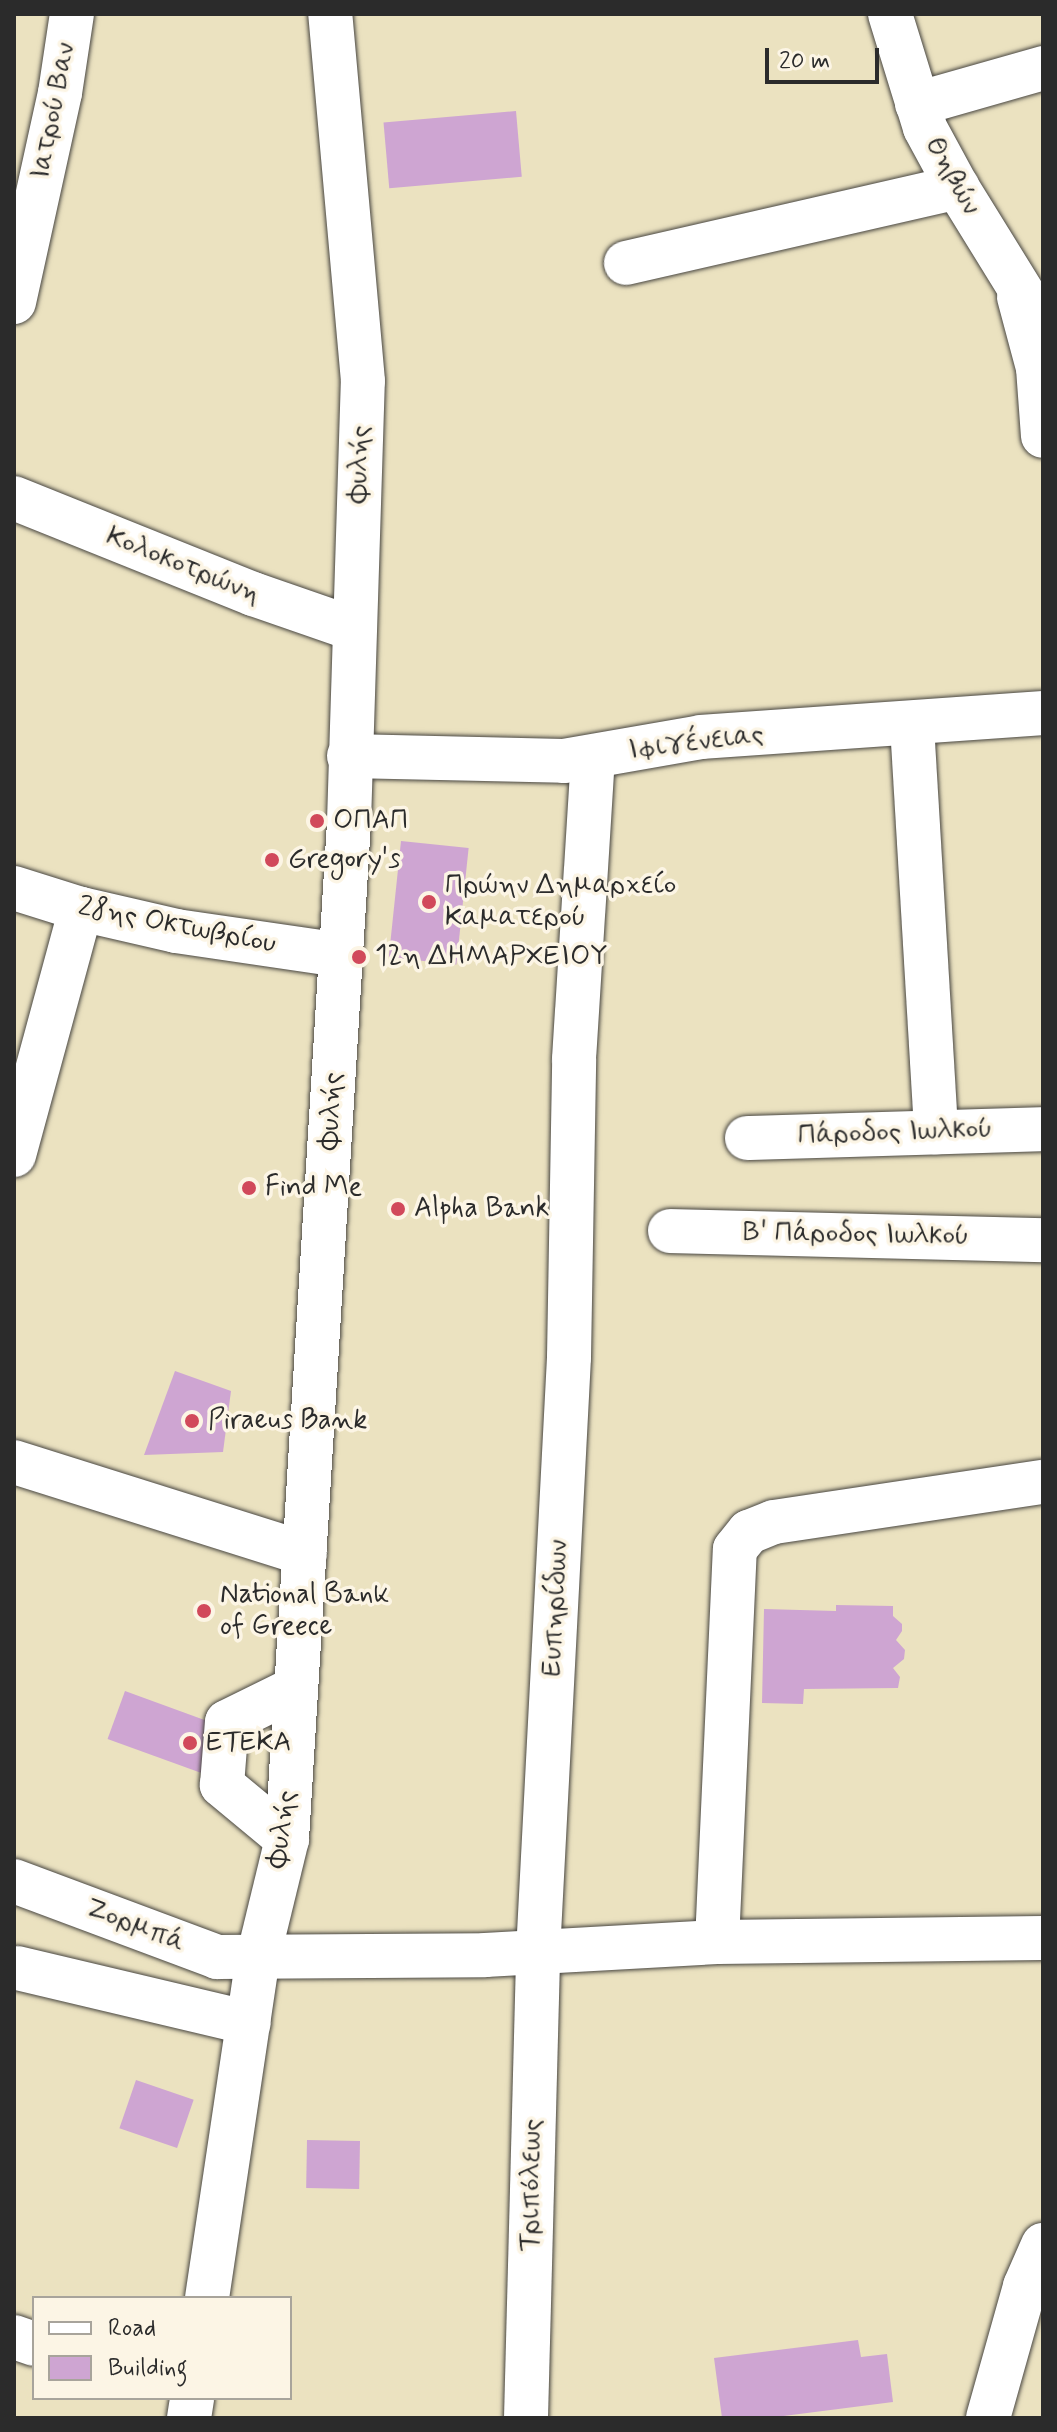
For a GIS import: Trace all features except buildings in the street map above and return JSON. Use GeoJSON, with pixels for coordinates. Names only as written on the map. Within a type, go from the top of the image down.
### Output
{"type":"FeatureCollection","features":[{"type":"Feature","properties":{"kind":"street","name":"Ιατρού Βαν"},"geometry":{"type":"LineString","coordinates":[[14,302],[60,93],[72,14]]}},
{"type":"Feature","properties":{"kind":"street","name":"Φυλής"},"geometry":{"type":"LineString","coordinates":[[207,2296],[258,1958],[287,1839],[341,955],[363,381],[330,14]]}},
{"type":"Feature","properties":{"kind":"street","name":"Θηβών"},"geometry":{"type":"LineString","coordinates":[[890,14],[921,116],[957,187],[1029,279],[1043,326]]}},
{"type":"Feature","properties":{"kind":"street"},"geometry":{"type":"LineString","coordinates":[[921,116],[1043,68]]}},
{"type":"Feature","properties":{"kind":"street"},"geometry":{"type":"LineString","coordinates":[[921,116],[1043,91]]}},
{"type":"Feature","properties":{"kind":"street"},"geometry":{"type":"LineString","coordinates":[[626,263],[957,187]]}},
{"type":"Feature","properties":{"kind":"street"},"geometry":{"type":"LineString","coordinates":[[1029,279],[1043,436]]}},
{"type":"Feature","properties":{"kind":"street","name":"Κολοκοτρώνη"},"geometry":{"type":"LineString","coordinates":[[14,498],[253,594],[354,629]]}},
{"type":"Feature","properties":{"kind":"street","name":"Ιφιγένειας"},"geometry":{"type":"LineString","coordinates":[[349,756],[540,761],[593,758],[701,737],[912,725],[1043,713]]}},
{"type":"Feature","properties":{"kind":"street"},"geometry":{"type":"LineString","coordinates":[[912,725],[936,1132]]}},
{"type":"Feature","properties":{"kind":"street","name":"Ευπηρίδων"},"geometry":{"type":"LineString","coordinates":[[538,1953],[569,1357],[574,1059],[593,758]]}},
{"type":"Feature","properties":{"kind":"street","name":"28ης Οκτωβρίου"},"geometry":{"type":"LineString","coordinates":[[14,888],[81,909],[176,931],[341,955]]}},
{"type":"Feature","properties":{"kind":"street"},"geometry":{"type":"LineString","coordinates":[[14,1155],[81,909]]}},
{"type":"Feature","properties":{"kind":"street","name":"Πάροδος Ιωλκού"},"geometry":{"type":"LineString","coordinates":[[747,1138],[1043,1129]]}},
{"type":"Feature","properties":{"kind":"street","name":"Β' Πάροδος Ιωλκού"},"geometry":{"type":"LineString","coordinates":[[670,1231],[1043,1240]]}},
{"type":"Feature","properties":{"kind":"street"},"geometry":{"type":"LineString","coordinates":[[14,1462],[305,1554]]}},
{"type":"Feature","properties":{"kind":"street"},"geometry":{"type":"LineString","coordinates":[[717,1942],[735,1549],[749,1532],[774,1522],[1043,1482]]}},
{"type":"Feature","properties":{"kind":"street"},"geometry":{"type":"LineString","coordinates":[[287,1839],[222,1785],[227,1722],[296,1688]]}},
{"type":"Feature","properties":{"kind":"street","name":"Ζορμπά"},"geometry":{"type":"LineString","coordinates":[[14,1881],[217,1957],[538,1953]]}},
{"type":"Feature","properties":{"kind":"street"},"geometry":{"type":"LineString","coordinates":[[538,1953],[717,1942],[1043,1938]]}},
{"type":"Feature","properties":{"kind":"street","name":"Τριπόλεως"},"geometry":{"type":"LineString","coordinates":[[526,2418],[538,1953]]}},
{"type":"Feature","properties":{"kind":"street"},"geometry":{"type":"LineString","coordinates":[[17,1968],[249,2023]]}},
{"type":"Feature","properties":{"kind":"street"},"geometry":{"type":"LineString","coordinates":[[988,2418],[1025,2286],[1043,2245]]}},
{"type":"Feature","properties":{"kind":"place","name":"ΟΠΑΠ"},"geometry":{"type":"Point","coordinates":[317,821]}},
{"type":"Feature","properties":{"kind":"place","name":"Gregory's"},"geometry":{"type":"Point","coordinates":[272,860]}},
{"type":"Feature","properties":{"kind":"place","name":"Πρώην Δημαρχείο Καματερού"},"geometry":{"type":"Point","coordinates":[429,902]}},
{"type":"Feature","properties":{"kind":"place","name":"12η ΔΗΜΑΡΧΕΙΟΥ"},"geometry":{"type":"Point","coordinates":[359,957]}},
{"type":"Feature","properties":{"kind":"place","name":"Find Me"},"geometry":{"type":"Point","coordinates":[249,1188]}},
{"type":"Feature","properties":{"kind":"place","name":"Alpha Bank"},"geometry":{"type":"Point","coordinates":[398,1209]}},
{"type":"Feature","properties":{"kind":"place","name":"Piraeus Bank"},"geometry":{"type":"Point","coordinates":[192,1421]}},
{"type":"Feature","properties":{"kind":"place","name":"National Bank of Greece"},"geometry":{"type":"Point","coordinates":[204,1611]}},
{"type":"Feature","properties":{"kind":"place","name":"ΕΤΕΚΑ"},"geometry":{"type":"Point","coordinates":[190,1743]}}]}
